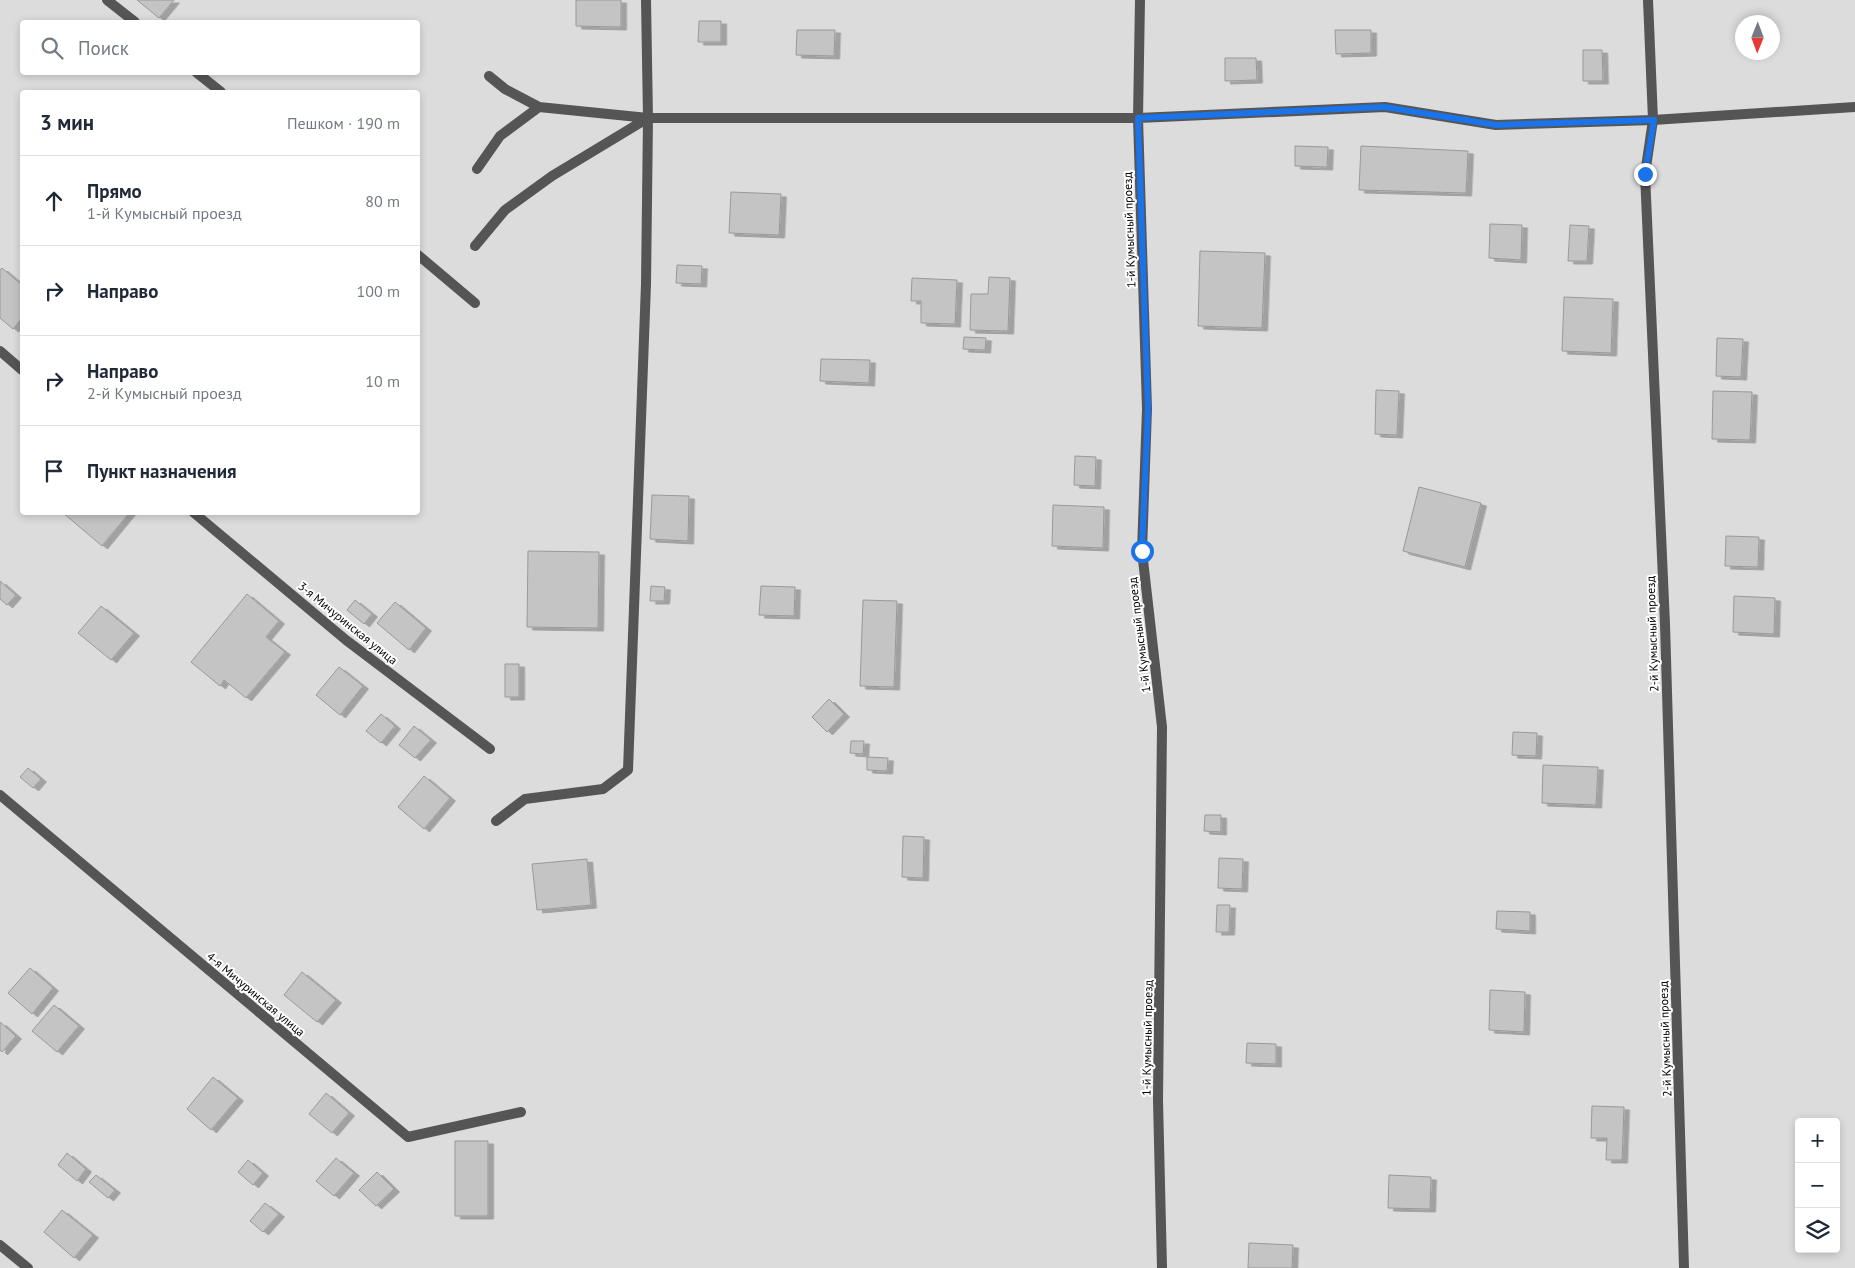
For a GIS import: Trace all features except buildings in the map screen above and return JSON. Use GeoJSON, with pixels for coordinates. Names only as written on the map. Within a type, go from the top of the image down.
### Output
{"type":"FeatureCollection","features":[{"type":"Feature","properties":{"kind":"lane"},"geometry":{"type":"LineString","coordinates":[[107,0],[132,20]]}},
{"type":"Feature","properties":{"kind":"lane"},"geometry":{"type":"LineString","coordinates":[[496,821],[525,799],[602,789],[628,770],[646,284],[648,118],[646,0]]}},
{"type":"Feature","properties":{"kind":"lane","name":"1-й Кумысный проезд"},"geometry":{"type":"LineString","coordinates":[[1140,0],[1138,118],[1148,409],[1142,551],[1162,727],[1158,1100],[1162,1268]]}},
{"type":"Feature","properties":{"kind":"lane","name":"2-й Кумысный проезд"},"geometry":{"type":"LineString","coordinates":[[1648,0],[1654,120],[1645,174],[1665,624],[1684,1268]]}},
{"type":"Feature","properties":{"kind":"lane"},"geometry":{"type":"LineString","coordinates":[[200,75],[218,90]]}},
{"type":"Feature","properties":{"kind":"lane"},"geometry":{"type":"LineString","coordinates":[[489,76],[505,89],[539,107],[648,118],[1138,118],[1385,107],[1496,125],[1654,120],[1855,107]]}},
{"type":"Feature","properties":{"kind":"lane"},"geometry":{"type":"LineString","coordinates":[[477,168],[500,136],[539,107]]}},
{"type":"Feature","properties":{"kind":"lane"},"geometry":{"type":"LineString","coordinates":[[475,246],[505,210],[552,176],[648,118]]}},
{"type":"Feature","properties":{"kind":"lane"},"geometry":{"type":"LineString","coordinates":[[420,257],[475,303]]}},
{"type":"Feature","properties":{"kind":"lane"},"geometry":{"type":"LineString","coordinates":[[0,351],[20,368]]}},
{"type":"Feature","properties":{"kind":"lane","name":"3-я Мичуринская улица"},"geometry":{"type":"LineString","coordinates":[[197,515],[346,640],[490,748]]}},
{"type":"Feature","properties":{"kind":"lane","name":"4-я Мичуринская улица"},"geometry":{"type":"LineString","coordinates":[[0,795],[408,1137],[521,1112]]}},
{"type":"Feature","properties":{"kind":"lane"},"geometry":{"type":"LineString","coordinates":[[0,1245],[28,1268]]}},
{"type":"Feature","properties":{"kind":"shaded area"},"geometry":{"type":"Polygon","coordinates":[[[0,0],[1855,0],[1855,1268],[0,1268],[0,0]]]}},
{"type":"Feature","properties":{"kind":"route"},"geometry":{"type":"LineString","coordinates":[[1142,551],[1148,409],[1138,118],[1385,107],[1496,125],[1654,120],[1645,174]]}}]}
